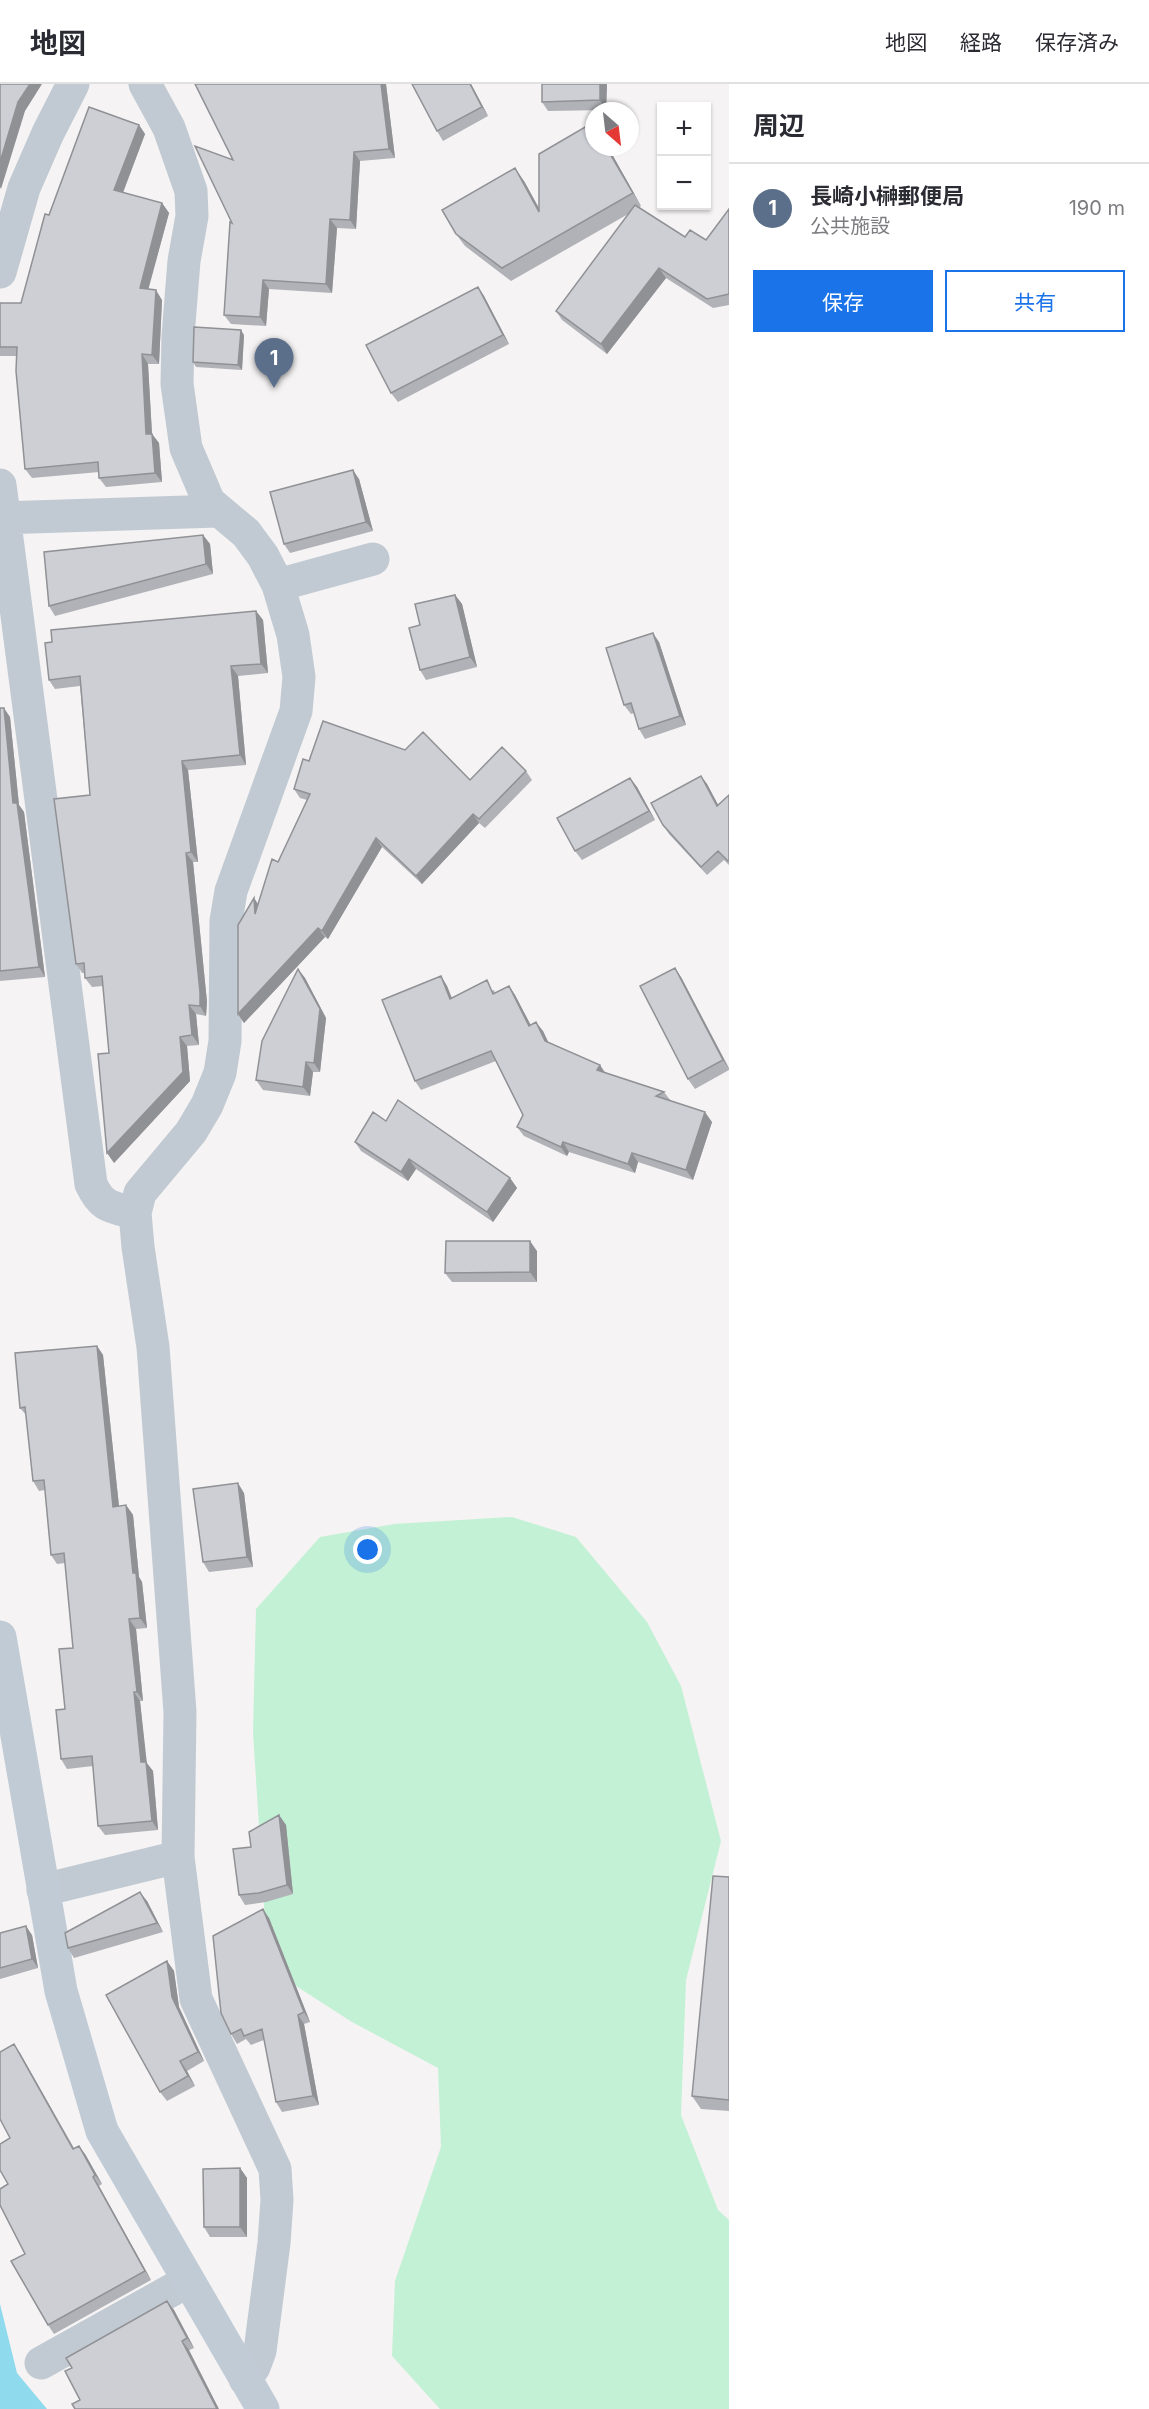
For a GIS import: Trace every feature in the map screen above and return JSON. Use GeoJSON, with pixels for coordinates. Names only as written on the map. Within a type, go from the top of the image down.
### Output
{"type":"FeatureCollection","features":[{"type":"Feature","properties":{"kind":"street"},"geometry":{"type":"LineString","coordinates":[[0,272],[24,188],[73,84]]}},
{"type":"Feature","properties":{"kind":"street"},"geometry":{"type":"LineString","coordinates":[[145,84],[169,128],[191,191],[192,216],[184,261],[177,384],[186,448],[209,502],[246,533],[263,556],[278,585],[293,634],[299,677],[296,711],[231,891],[226,921],[225,1041],[220,1073],[207,1105],[191,1132],[140,1193],[135,1213],[153,1347],[180,1712],[178,1857],[196,1999],[275,2169],[277,2200],[274,2243],[260,2351],[255,2367],[245,2379]]}},
{"type":"Feature","properties":{"kind":"street"},"geometry":{"type":"LineString","coordinates":[[0,485],[2,518],[91,1184],[99,1201],[110,1207],[135,1213]]}},
{"type":"Feature","properties":{"kind":"street"},"geometry":{"type":"LineString","coordinates":[[2,518],[218,511]]}},
{"type":"Feature","properties":{"kind":"street"},"geometry":{"type":"LineString","coordinates":[[278,585],[373,559]]}},
{"type":"Feature","properties":{"kind":"street"},"geometry":{"type":"LineString","coordinates":[[0,1637],[61,1991],[102,2131],[263,2409]]}},
{"type":"Feature","properties":{"kind":"street"},"geometry":{"type":"LineString","coordinates":[[43,1890],[178,1857]]}},
{"type":"Feature","properties":{"kind":"street"},"geometry":{"type":"LineString","coordinates":[[41,2363],[188,2281]]}},
{"type":"Feature","properties":{"kind":"green space"},"geometry":{"type":"Polygon","coordinates":[[[512,1517],[576,1537],[647,1622],[681,1686],[721,1841],[686,1980],[681,2115],[718,2210],[729,2220],[729,2409],[440,2409],[392,2356],[395,2281],[441,2147],[438,2068],[352,2022],[268,1968],[253,1732],[256,1609],[320,1537],[394,1524],[512,1517]]]}},
{"type":"Feature","properties":{"kind":"water"},"geometry":{"type":"Polygon","coordinates":[[[0,2304],[17,2373],[47,2409],[0,2409],[0,2304]]]}},
{"type":"Feature","properties":{"kind":"building"},"geometry":{"type":"Polygon","coordinates":[[[0,84],[30,84],[18,102],[0,162],[0,84]]]}},
{"type":"Feature","properties":{"kind":"building"},"geometry":{"type":"Polygon","coordinates":[[[195,84],[381,84],[389,149],[354,152],[350,220],[330,219],[326,284],[263,280],[260,317],[224,315],[230,222],[232,223],[195,146],[233,160],[195,84]]]}},
{"type":"Feature","properties":{"kind":"building"},"geometry":{"type":"Polygon","coordinates":[[[412,84],[470,84],[482,107],[437,131],[412,84]]]}},
{"type":"Feature","properties":{"kind":"building"},"geometry":{"type":"Polygon","coordinates":[[[542,84],[600,84],[600,100],[542,102],[542,84]]]}},
{"type":"Feature","properties":{"kind":"building"},"geometry":{"type":"Polygon","coordinates":[[[89,107],[139,125],[114,190],[162,203],[140,288],[156,290],[152,355],[142,354],[146,434],[152,434],[155,473],[99,478],[98,462],[25,469],[16,371],[17,347],[0,347],[0,303],[21,303],[45,214],[49,215],[89,107]]]}},
{"type":"Feature","properties":{"kind":"building"},"geometry":{"type":"Polygon","coordinates":[[[585,127],[585,156],[611,156],[633,193],[502,268],[456,234],[442,210],[515,168],[539,212],[539,154],[585,127]]]}},
{"type":"Feature","properties":{"kind":"building"},"geometry":{"type":"Polygon","coordinates":[[[635,205],[685,237],[690,230],[706,240],[729,209],[729,294],[707,299],[659,268],[601,344],[556,311],[635,205]]]}},
{"type":"Feature","properties":{"kind":"building"},"geometry":{"type":"Polygon","coordinates":[[[478,287],[503,335],[391,393],[366,345],[478,287]]]}},
{"type":"Feature","properties":{"kind":"building"},"geometry":{"type":"Polygon","coordinates":[[[194,327],[241,330],[238,365],[193,362],[194,327]]]}},
{"type":"Feature","properties":{"kind":"building"},"geometry":{"type":"Polygon","coordinates":[[[353,470],[366,522],[284,544],[270,492],[353,470]]]}},
{"type":"Feature","properties":{"kind":"building"},"geometry":{"type":"Polygon","coordinates":[[[203,535],[206,564],[49,606],[44,552],[203,535]]]}},
{"type":"Feature","properties":{"kind":"building"},"geometry":{"type":"Polygon","coordinates":[[[455,595],[470,657],[420,670],[409,628],[420,625],[415,604],[455,595]]]}},
{"type":"Feature","properties":{"kind":"building"},"geometry":{"type":"Polygon","coordinates":[[[256,611],[261,664],[231,666],[240,755],[182,761],[191,852],[186,853],[200,992],[200,1006],[189,1005],[192,1035],[180,1037],[183,1072],[107,1153],[98,1054],[109,1053],[102,976],[85,978],[84,963],[76,964],[54,799],[90,795],[80,676],[49,680],[45,643],[52,642],[51,630],[256,611]]]}},
{"type":"Feature","properties":{"kind":"building"},"geometry":{"type":"Polygon","coordinates":[[[653,633],[680,716],[639,729],[631,703],[624,705],[606,648],[653,633]]]}},
{"type":"Feature","properties":{"kind":"building"},"geometry":{"type":"Polygon","coordinates":[[[0,708],[4,708],[13,803],[17,803],[39,967],[0,971],[0,708]]]}},
{"type":"Feature","properties":{"kind":"building"},"geometry":{"type":"Polygon","coordinates":[[[323,721],[405,750],[423,732],[470,780],[502,747],[526,771],[479,819],[473,814],[416,876],[376,838],[322,931],[318,928],[238,1014],[238,925],[254,898],[255,914],[272,859],[278,862],[310,794],[294,789],[303,759],[309,761],[323,721]]]}},
{"type":"Feature","properties":{"kind":"building"},"geometry":{"type":"Polygon","coordinates":[[[701,776],[717,806],[729,795],[729,860],[718,851],[701,867],[663,825],[651,803],[701,776]]]}},
{"type":"Feature","properties":{"kind":"building"},"geometry":{"type":"Polygon","coordinates":[[[630,778],[649,811],[575,851],[557,818],[630,778]]]}},
{"type":"Feature","properties":{"kind":"building"},"geometry":{"type":"Polygon","coordinates":[[[675,968],[723,1060],[688,1079],[640,986],[675,968]]]}},
{"type":"Feature","properties":{"kind":"building"},"geometry":{"type":"Polygon","coordinates":[[[298,969],[320,1009],[314,1063],[306,1062],[303,1087],[256,1080],[262,1041],[298,969]]]}},
{"type":"Feature","properties":{"kind":"building"},"geometry":{"type":"Polygon","coordinates":[[[441,976],[450,999],[487,980],[493,994],[509,986],[529,1026],[536,1022],[545,1041],[600,1065],[597,1070],[664,1092],[656,1096],[705,1112],[686,1170],[632,1153],[628,1164],[563,1142],[561,1147],[517,1127],[523,1115],[491,1051],[415,1081],[382,1000],[441,976]]]}},
{"type":"Feature","properties":{"kind":"building"},"geometry":{"type":"Polygon","coordinates":[[[398,1100],[510,1178],[487,1212],[409,1159],[401,1172],[355,1142],[373,1112],[386,1121],[398,1100]]]}},
{"type":"Feature","properties":{"kind":"building"},"geometry":{"type":"Polygon","coordinates":[[[446,1241],[530,1241],[530,1272],[445,1273],[446,1241]]]}},
{"type":"Feature","properties":{"kind":"building"},"geometry":{"type":"Polygon","coordinates":[[[97,1346],[113,1507],[126,1505],[133,1573],[136,1573],[140,1618],[129,1619],[137,1692],[134,1692],[141,1762],[146,1762],[152,1821],[98,1826],[92,1756],[61,1759],[56,1710],[65,1709],[59,1649],[73,1648],[64,1553],[51,1555],[44,1480],[33,1481],[25,1407],[20,1408],[15,1353],[97,1346]]]}},
{"type":"Feature","properties":{"kind":"building"},"geometry":{"type":"Polygon","coordinates":[[[238,1483],[247,1557],[203,1562],[193,1489],[238,1483]]]}},
{"type":"Feature","properties":{"kind":"building"},"geometry":{"type":"Polygon","coordinates":[[[279,1815],[287,1885],[259,1893],[239,1895],[233,1849],[251,1847],[249,1832],[279,1815]]]}},
{"type":"Feature","properties":{"kind":"building"},"geometry":{"type":"Polygon","coordinates":[[[713,1876],[729,1877],[729,2100],[692,2096],[713,1876]]]}},
{"type":"Feature","properties":{"kind":"building"},"geometry":{"type":"Polygon","coordinates":[[[140,1892],[157,1923],[68,1948],[65,1933],[140,1892]]]}},
{"type":"Feature","properties":{"kind":"building"},"geometry":{"type":"Polygon","coordinates":[[[263,1909],[304,2012],[298,2015],[313,2096],[276,2102],[262,2029],[244,2036],[241,2029],[231,2034],[221,2013],[213,1936],[263,1909]]]}},
{"type":"Feature","properties":{"kind":"building"},"geometry":{"type":"Polygon","coordinates":[[[26,1926],[32,1959],[0,1968],[0,1933],[26,1926]]]}},
{"type":"Feature","properties":{"kind":"building"},"geometry":{"type":"Polygon","coordinates":[[[167,1961],[172,1997],[198,2052],[180,2061],[188,2076],[160,2092],[106,1995],[167,1961]]]}},
{"type":"Feature","properties":{"kind":"building"},"geometry":{"type":"Polygon","coordinates":[[[14,2044],[73,2149],[79,2146],[95,2175],[93,2177],[145,2271],[48,2325],[11,2261],[25,2254],[0,2205],[0,2189],[8,2184],[0,2170],[0,2144],[10,2138],[0,2119],[0,2052],[14,2044]]]}},
{"type":"Feature","properties":{"kind":"building"},"geometry":{"type":"Polygon","coordinates":[[[240,2168],[240,2227],[204,2227],[203,2169],[240,2168]]]}},
{"type":"Feature","properties":{"kind":"building"},"geometry":{"type":"Polygon","coordinates":[[[167,2301],[187,2338],[182,2341],[217,2409],[75,2409],[72,2404],[80,2400],[65,2371],[72,2368],[66,2358],[167,2301]]]}},
{"type":"Feature","properties":{"kind":"place","name":"長崎小榊郵便局"},"geometry":{"type":"Point","coordinates":[274,388]}}]}
